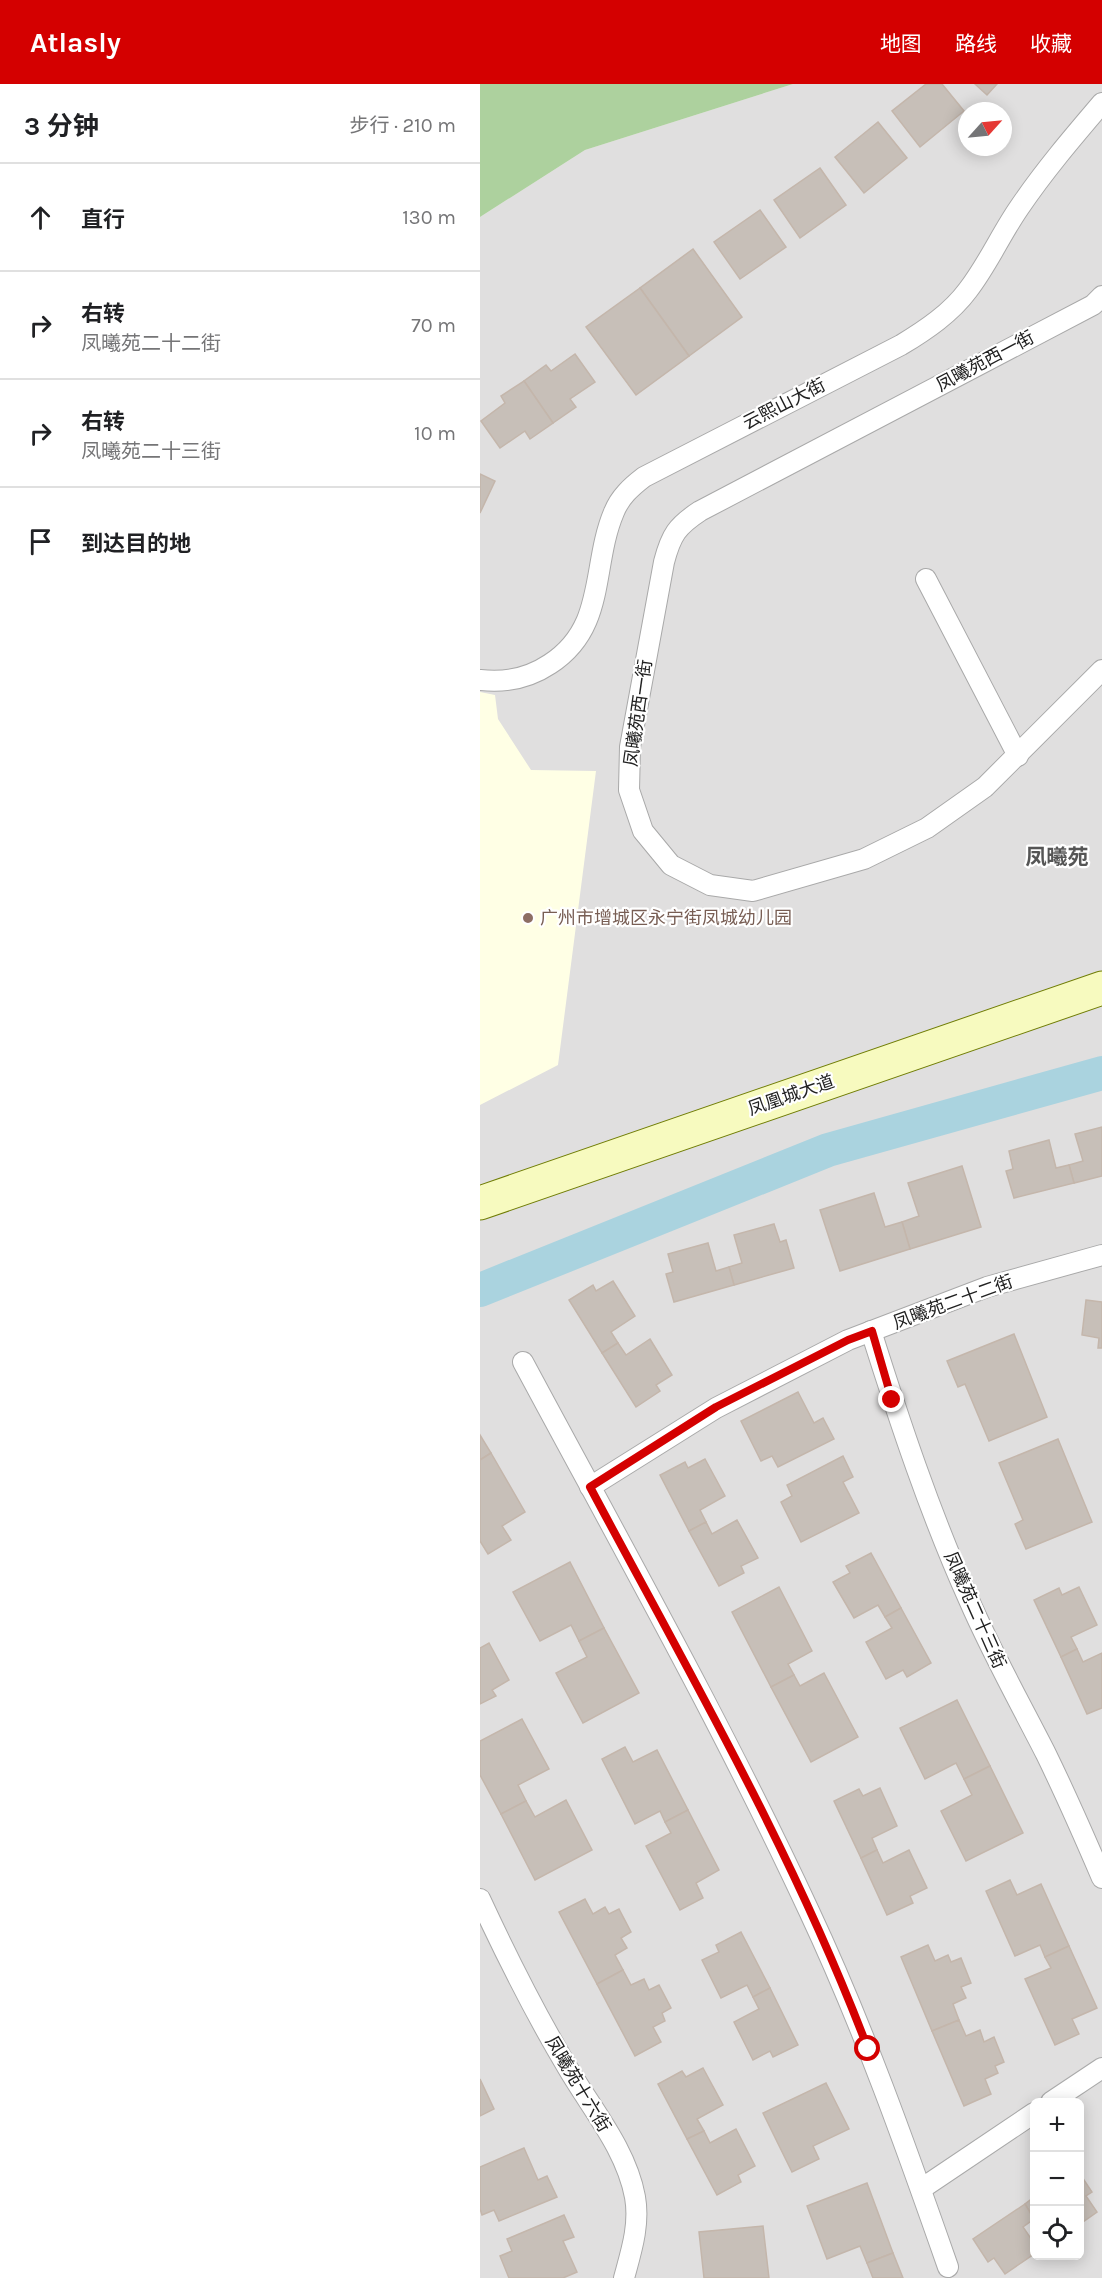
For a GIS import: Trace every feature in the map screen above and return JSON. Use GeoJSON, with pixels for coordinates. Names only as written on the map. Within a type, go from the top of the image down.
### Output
{"type":"FeatureCollection","features":[{"type":"Feature","properties":{"kind":"main road","name":"凤凰城大道"},"geometry":{"type":"LineString","coordinates":[[480,1203],[1102,988]]}},
{"type":"Feature","properties":{"kind":"lane","name":"云熙山大街"},"geometry":{"type":"LineString","coordinates":[[480,680],[511,680],[539,671],[563,656],[582,633],[593,606],[615,510],[622,497],[644,477],[901,345],[937,322],[953,308],[980,274],[1004,232],[1041,177],[1102,103]]}},
{"type":"Feature","properties":{"kind":"lane","name":"凤曦苑西一街"},"geometry":{"type":"LineString","coordinates":[[1102,296],[1093,305],[700,511],[682,523],[669,541],[663,562],[630,747],[629,790],[644,831],[671,865],[710,885],[753,891],[864,860],[927,828],[985,787],[1102,670]]}},
{"type":"Feature","properties":{"kind":"lane"},"geometry":{"type":"LineString","coordinates":[[926,579],[1017,756]]}},
{"type":"Feature","properties":{"kind":"lane","name":"凤曦苑二十二街"},"geometry":{"type":"LineString","coordinates":[[590,1487],[716,1407],[848,1340],[987,1287],[1102,1255]]}},
{"type":"Feature","properties":{"kind":"lane","name":"凤曦苑二十三街"},"geometry":{"type":"LineString","coordinates":[[872,1331],[899,1422],[932,1512],[964,1589],[1009,1686],[1078,1820],[1102,1878]]}},
{"type":"Feature","properties":{"kind":"lane"},"geometry":{"type":"LineString","coordinates":[[522,1362],[755,1798],[810,1913],[861,2029],[948,2267]]}},
{"type":"Feature","properties":{"kind":"lane","name":"凤曦苑十六街"},"geometry":{"type":"LineString","coordinates":[[480,1899],[532,2004],[623,2159],[635,2199],[635,2239],[624,2278]]}},
{"type":"Feature","properties":{"kind":"lane"},"geometry":{"type":"LineString","coordinates":[[1058,2098],[1102,2068]]}},
{"type":"Feature","properties":{"kind":"lane"},"geometry":{"type":"LineString","coordinates":[[921,2189],[1030,2116]]}},
{"type":"Feature","properties":{"kind":"shaded area"},"geometry":{"type":"Polygon","coordinates":[[[793,84],[1102,84],[1102,2278],[480,2278],[480,217],[585,150],[793,84]]]}},
{"type":"Feature","properties":{"kind":"shaded area","name":"广州市增城区永宁街凤城幼儿园"},"geometry":{"type":"Polygon","coordinates":[[[480,692],[495,695],[498,719],[531,770],[596,771],[558,1065],[480,1105],[480,692]]]}},
{"type":"Feature","properties":{"kind":"green space"},"geometry":{"type":"Polygon","coordinates":[[[480,84],[793,84],[585,150],[480,217],[480,84]]]}},
{"type":"Feature","properties":{"kind":"building"},"geometry":{"type":"Polygon","coordinates":[[[926,84],[942,84],[958,104],[958,116],[920,147],[892,111],[926,84]]]}},
{"type":"Feature","properties":{"kind":"building"},"geometry":{"type":"Polygon","coordinates":[[[975,84],[997,84],[987,95],[975,84]]]}},
{"type":"Feature","properties":{"kind":"building"},"geometry":{"type":"Polygon","coordinates":[[[878,122],[907,158],[864,193],[835,157],[878,122]]]}},
{"type":"Feature","properties":{"kind":"building"},"geometry":{"type":"Polygon","coordinates":[[[820,168],[846,205],[800,238],[774,200],[820,168]]]}},
{"type":"Feature","properties":{"kind":"building"},"geometry":{"type":"Polygon","coordinates":[[[760,210],[786,247],[740,279],[714,242],[760,210]]]}},
{"type":"Feature","properties":{"kind":"building"},"geometry":{"type":"Polygon","coordinates":[[[693,249],[742,317],[689,356],[640,288],[693,249]]]}},
{"type":"Feature","properties":{"kind":"building"},"geometry":{"type":"Polygon","coordinates":[[[640,288],[689,356],[636,395],[586,327],[640,288]]]}},
{"type":"Feature","properties":{"kind":"building"},"geometry":{"type":"Polygon","coordinates":[[[575,354],[595,382],[570,399],[576,407],[553,423],[524,381],[546,365],[551,371],[575,354]]]}},
{"type":"Feature","properties":{"kind":"building"},"geometry":{"type":"Polygon","coordinates":[[[524,381],[553,423],[530,439],[525,431],[500,448],[481,421],[505,403],[501,396],[524,381]]]}},
{"type":"Feature","properties":{"kind":"building"},"geometry":{"type":"Polygon","coordinates":[[[480,474],[495,481],[480,513],[480,474]]]}},
{"type":"Feature","properties":{"kind":"building"},"geometry":{"type":"Polygon","coordinates":[[[1102,1127],[1102,1176],[1074,1183],[1069,1165],[1083,1161],[1075,1134],[1102,1127]]]}},
{"type":"Feature","properties":{"kind":"building"},"geometry":{"type":"Polygon","coordinates":[[[1049,1140],[1056,1168],[1069,1165],[1074,1183],[1014,1198],[1006,1171],[1013,1169],[1009,1151],[1049,1140]]]}},
{"type":"Feature","properties":{"kind":"building"},"geometry":{"type":"Polygon","coordinates":[[[962,1166],[981,1227],[910,1249],[902,1222],[919,1216],[908,1183],[962,1166]]]}},
{"type":"Feature","properties":{"kind":"building"},"geometry":{"type":"Polygon","coordinates":[[[874,1193],[885,1227],[902,1222],[910,1249],[840,1271],[820,1210],[874,1193]]]}},
{"type":"Feature","properties":{"kind":"building"},"geometry":{"type":"Polygon","coordinates":[[[774,1224],[780,1242],[786,1240],[794,1268],[734,1285],[729,1267],[742,1263],[734,1235],[774,1224]]]}},
{"type":"Feature","properties":{"kind":"building"},"geometry":{"type":"Polygon","coordinates":[[[708,1243],[716,1271],[729,1267],[734,1285],[674,1302],[666,1274],[673,1272],[668,1254],[708,1243]]]}},
{"type":"Feature","properties":{"kind":"building"},"geometry":{"type":"Polygon","coordinates":[[[613,1281],[635,1316],[611,1332],[618,1343],[602,1353],[569,1300],[593,1285],[596,1291],[613,1281]]]}},
{"type":"Feature","properties":{"kind":"building"},"geometry":{"type":"Polygon","coordinates":[[[1086,1300],[1102,1302],[1102,1348],[1098,1348],[1099,1338],[1082,1335],[1086,1300]]]}},
{"type":"Feature","properties":{"kind":"building"},"geometry":{"type":"Polygon","coordinates":[[[1014,1334],[1047,1417],[989,1441],[965,1384],[958,1387],[947,1361],[1014,1334]]]}},
{"type":"Feature","properties":{"kind":"building"},"geometry":{"type":"Polygon","coordinates":[[[650,1339],[672,1375],[656,1385],[660,1391],[636,1407],[602,1353],[618,1343],[626,1355],[650,1339]]]}},
{"type":"Feature","properties":{"kind":"building"},"geometry":{"type":"Polygon","coordinates":[[[798,1392],[814,1423],[823,1418],[834,1439],[778,1467],[772,1456],[761,1461],[741,1421],[798,1392]]]}},
{"type":"Feature","properties":{"kind":"building"},"geometry":{"type":"Polygon","coordinates":[[[480,1435],[491,1453],[480,1460],[480,1435]]]}},
{"type":"Feature","properties":{"kind":"building"},"geometry":{"type":"Polygon","coordinates":[[[1058,1439],[1092,1522],[1026,1549],[1015,1524],[1023,1520],[999,1463],[1058,1439]]]}},
{"type":"Feature","properties":{"kind":"building"},"geometry":{"type":"Polygon","coordinates":[[[491,1453],[525,1512],[502,1526],[511,1540],[488,1554],[480,1541],[480,1460],[491,1453]]]}},
{"type":"Feature","properties":{"kind":"building"},"geometry":{"type":"Polygon","coordinates":[[[843,1456],[853,1477],[843,1482],[859,1513],[801,1542],[781,1502],[792,1496],[787,1485],[843,1456]]]}},
{"type":"Feature","properties":{"kind":"building"},"geometry":{"type":"Polygon","coordinates":[[[705,1459],[725,1496],[700,1510],[706,1522],[689,1531],[660,1475],[685,1462],[688,1468],[705,1459]]]}},
{"type":"Feature","properties":{"kind":"building"},"geometry":{"type":"Polygon","coordinates":[[[737,1520],[758,1558],[741,1566],[744,1573],[719,1586],[689,1531],[706,1522],[712,1534],[737,1520]]]}},
{"type":"Feature","properties":{"kind":"building"},"geometry":{"type":"Polygon","coordinates":[[[871,1553],[901,1608],[885,1617],[878,1605],[854,1618],[833,1582],[850,1573],[846,1566],[871,1553]]]}},
{"type":"Feature","properties":{"kind":"building"},"geometry":{"type":"Polygon","coordinates":[[[570,1562],[604,1628],[579,1641],[571,1625],[540,1641],[513,1592],[570,1562]]]}},
{"type":"Feature","properties":{"kind":"building"},"geometry":{"type":"Polygon","coordinates":[[[779,1587],[812,1651],[788,1664],[794,1675],[771,1687],[732,1612],[779,1587]]]}},
{"type":"Feature","properties":{"kind":"building"},"geometry":{"type":"Polygon","coordinates":[[[1079,1587],[1097,1625],[1071,1637],[1077,1649],[1061,1657],[1034,1600],[1059,1588],[1062,1595],[1079,1587]]]}},
{"type":"Feature","properties":{"kind":"building"},"geometry":{"type":"Polygon","coordinates":[[[901,1608],[931,1663],[907,1677],[903,1670],[886,1679],[866,1642],[892,1628],[885,1617],[901,1608]]]}},
{"type":"Feature","properties":{"kind":"building"},"geometry":{"type":"Polygon","coordinates":[[[604,1628],[639,1693],[583,1723],[556,1673],[587,1657],[579,1641],[604,1628]]]}},
{"type":"Feature","properties":{"kind":"building"},"geometry":{"type":"Polygon","coordinates":[[[489,1643],[509,1680],[492,1690],[496,1696],[480,1704],[480,1648],[489,1643]]]}},
{"type":"Feature","properties":{"kind":"building"},"geometry":{"type":"Polygon","coordinates":[[[1077,1649],[1083,1662],[1102,1653],[1102,1708],[1087,1714],[1061,1657],[1077,1649]]]}},
{"type":"Feature","properties":{"kind":"building"},"geometry":{"type":"Polygon","coordinates":[[[824,1673],[858,1737],[811,1762],[771,1687],[794,1675],[800,1686],[824,1673]]]}},
{"type":"Feature","properties":{"kind":"building"},"geometry":{"type":"Polygon","coordinates":[[[957,1700],[990,1766],[964,1779],[956,1763],[925,1779],[900,1728],[957,1700]]]}},
{"type":"Feature","properties":{"kind":"building"},"geometry":{"type":"Polygon","coordinates":[[[522,1719],[549,1769],[518,1785],[526,1801],[501,1814],[480,1775],[480,1741],[522,1719]]]}},
{"type":"Feature","properties":{"kind":"building"},"geometry":{"type":"Polygon","coordinates":[[[625,1747],[633,1762],[657,1750],[688,1810],[665,1822],[660,1811],[635,1824],[602,1759],[625,1747]]]}},
{"type":"Feature","properties":{"kind":"building"},"geometry":{"type":"Polygon","coordinates":[[[990,1766],[1023,1833],[966,1861],[941,1811],[972,1795],[964,1779],[990,1766]]]}},
{"type":"Feature","properties":{"kind":"building"},"geometry":{"type":"Polygon","coordinates":[[[880,1788],[897,1826],[872,1838],[877,1850],[861,1858],[834,1801],[859,1789],[863,1796],[880,1788]]]}},
{"type":"Feature","properties":{"kind":"building"},"geometry":{"type":"Polygon","coordinates":[[[566,1800],[592,1850],[535,1880],[501,1814],[526,1801],[535,1817],[566,1800]]]}},
{"type":"Feature","properties":{"kind":"building"},"geometry":{"type":"Polygon","coordinates":[[[688,1810],[719,1870],[696,1883],[703,1898],[680,1910],[646,1846],[671,1833],[665,1822],[688,1810]]]}},
{"type":"Feature","properties":{"kind":"building"},"geometry":{"type":"Polygon","coordinates":[[[877,1850],[883,1863],[909,1850],[927,1888],[910,1896],[913,1903],[887,1915],[861,1858],[877,1850]]]}},
{"type":"Feature","properties":{"kind":"building"},"geometry":{"type":"Polygon","coordinates":[[[1010,1880],[1017,1895],[1041,1884],[1069,1946],[1045,1957],[1040,1945],[1015,1956],[986,1891],[1010,1880]]]}},
{"type":"Feature","properties":{"kind":"building"},"geometry":{"type":"Polygon","coordinates":[[[585,1899],[593,1914],[605,1907],[609,1914],[619,1909],[631,1932],[621,1938],[627,1948],[615,1955],[623,1970],[597,1984],[559,1912],[585,1899]]]}},
{"type":"Feature","properties":{"kind":"building"},"geometry":{"type":"Polygon","coordinates":[[[741,1932],[770,1988],[753,1997],[747,1985],[721,1998],[702,1960],[719,1952],[716,1945],[741,1932]]]}},
{"type":"Feature","properties":{"kind":"building"},"geometry":{"type":"Polygon","coordinates":[[[928,1945],[935,1961],[948,1955],[951,1962],[961,1958],[971,1983],[961,1987],[966,1998],[953,2004],[959,2020],[932,2031],[901,1957],[928,1945]]]}},
{"type":"Feature","properties":{"kind":"building"},"geometry":{"type":"Polygon","coordinates":[[[1069,1946],[1097,2008],[1072,2019],[1079,2034],[1055,2045],[1025,1979],[1051,1968],[1045,1957],[1069,1946]]]}},
{"type":"Feature","properties":{"kind":"building"},"geometry":{"type":"Polygon","coordinates":[[[623,1970],[631,1985],[644,1979],[649,1990],[659,1985],[671,2008],[662,2013],[665,2021],[653,2027],[661,2042],[635,2056],[597,1984],[623,1970]]]}},
{"type":"Feature","properties":{"kind":"building"},"geometry":{"type":"Polygon","coordinates":[[[770,1988],[798,2045],[773,2057],[770,2051],[753,2060],[734,2022],[759,2009],[753,1997],[770,1988]]]}},
{"type":"Feature","properties":{"kind":"building"},"geometry":{"type":"Polygon","coordinates":[[[959,2020],[966,2036],[980,2030],[984,2042],[994,2037],[1004,2062],[995,2066],[998,2073],[985,2079],[991,2094],[964,2106],[932,2031],[959,2020]]]}},
{"type":"Feature","properties":{"kind":"building"},"geometry":{"type":"Polygon","coordinates":[[[703,2068],[723,2105],[697,2119],[704,2131],[687,2139],[658,2084],[682,2071],[686,2077],[703,2068]]]}},
{"type":"Feature","properties":{"kind":"building"},"geometry":{"type":"Polygon","coordinates":[[[480,2079],[494,2109],[480,2116],[480,2079]]]}},
{"type":"Feature","properties":{"kind":"building"},"geometry":{"type":"Polygon","coordinates":[[[826,2083],[849,2129],[813,2146],[819,2159],[792,2172],[763,2113],[826,2083]]]}},
{"type":"Feature","properties":{"kind":"building"},"geometry":{"type":"Polygon","coordinates":[[[736,2129],[755,2166],[738,2175],[741,2182],[717,2195],[687,2139],[704,2131],[710,2143],[736,2129]]]}},
{"type":"Feature","properties":{"kind":"building"},"geometry":{"type":"Polygon","coordinates":[[[524,2148],[538,2180],[547,2176],[557,2197],[499,2221],[494,2210],[482,2215],[480,2167],[524,2148]]]}},
{"type":"Feature","properties":{"kind":"building"},"geometry":{"type":"Polygon","coordinates":[[[1084,2180],[1092,2192],[1086,2196],[1097,2212],[1084,2221],[1084,2180]]]}},
{"type":"Feature","properties":{"kind":"building"},"geometry":{"type":"Polygon","coordinates":[[[867,2183],[893,2253],[867,2263],[860,2246],[827,2259],[807,2206],[867,2183]]]}},
{"type":"Feature","properties":{"kind":"building"},"geometry":{"type":"Polygon","coordinates":[[[1030,2200],[1030,2212],[1025,2204],[1030,2200]]]}},
{"type":"Feature","properties":{"kind":"building"},"geometry":{"type":"Polygon","coordinates":[[[1025,2204],[1030,2212],[1030,2222],[1023,2227],[1030,2237],[1030,2257],[1005,2274],[994,2258],[988,2262],[973,2239],[1025,2204]]]}},
{"type":"Feature","properties":{"kind":"building"},"geometry":{"type":"Polygon","coordinates":[[[564,2215],[574,2237],[563,2241],[577,2272],[563,2278],[509,2278],[500,2256],[512,2251],[507,2239],[564,2215]]]}},
{"type":"Feature","properties":{"kind":"building"},"geometry":{"type":"Polygon","coordinates":[[[763,2226],[769,2278],[704,2278],[699,2232],[763,2226]]]}},
{"type":"Feature","properties":{"kind":"building"},"geometry":{"type":"Polygon","coordinates":[[[893,2253],[903,2278],[873,2278],[867,2263],[893,2253]]]}},
{"type":"Feature","properties":{"kind":"waterway"},"geometry":{"type":"LineString","coordinates":[[480,1290],[828,1150],[1102,1073]]}},
{"type":"Feature","properties":{"kind":"place","name":"广州市增城区永宁街凤城幼儿园"},"geometry":{"type":"Point","coordinates":[528,918]}},
{"type":"Feature","properties":{"kind":"district","name":"凤曦苑"},"geometry":{"type":"Point","coordinates":[1057,857]}},
{"type":"Feature","properties":{"kind":"route"},"geometry":{"type":"LineString","coordinates":[[868,2049],[810,1913],[755,1798],[590,1487],[716,1407],[848,1340],[872,1331],[892,1400]]}}]}
